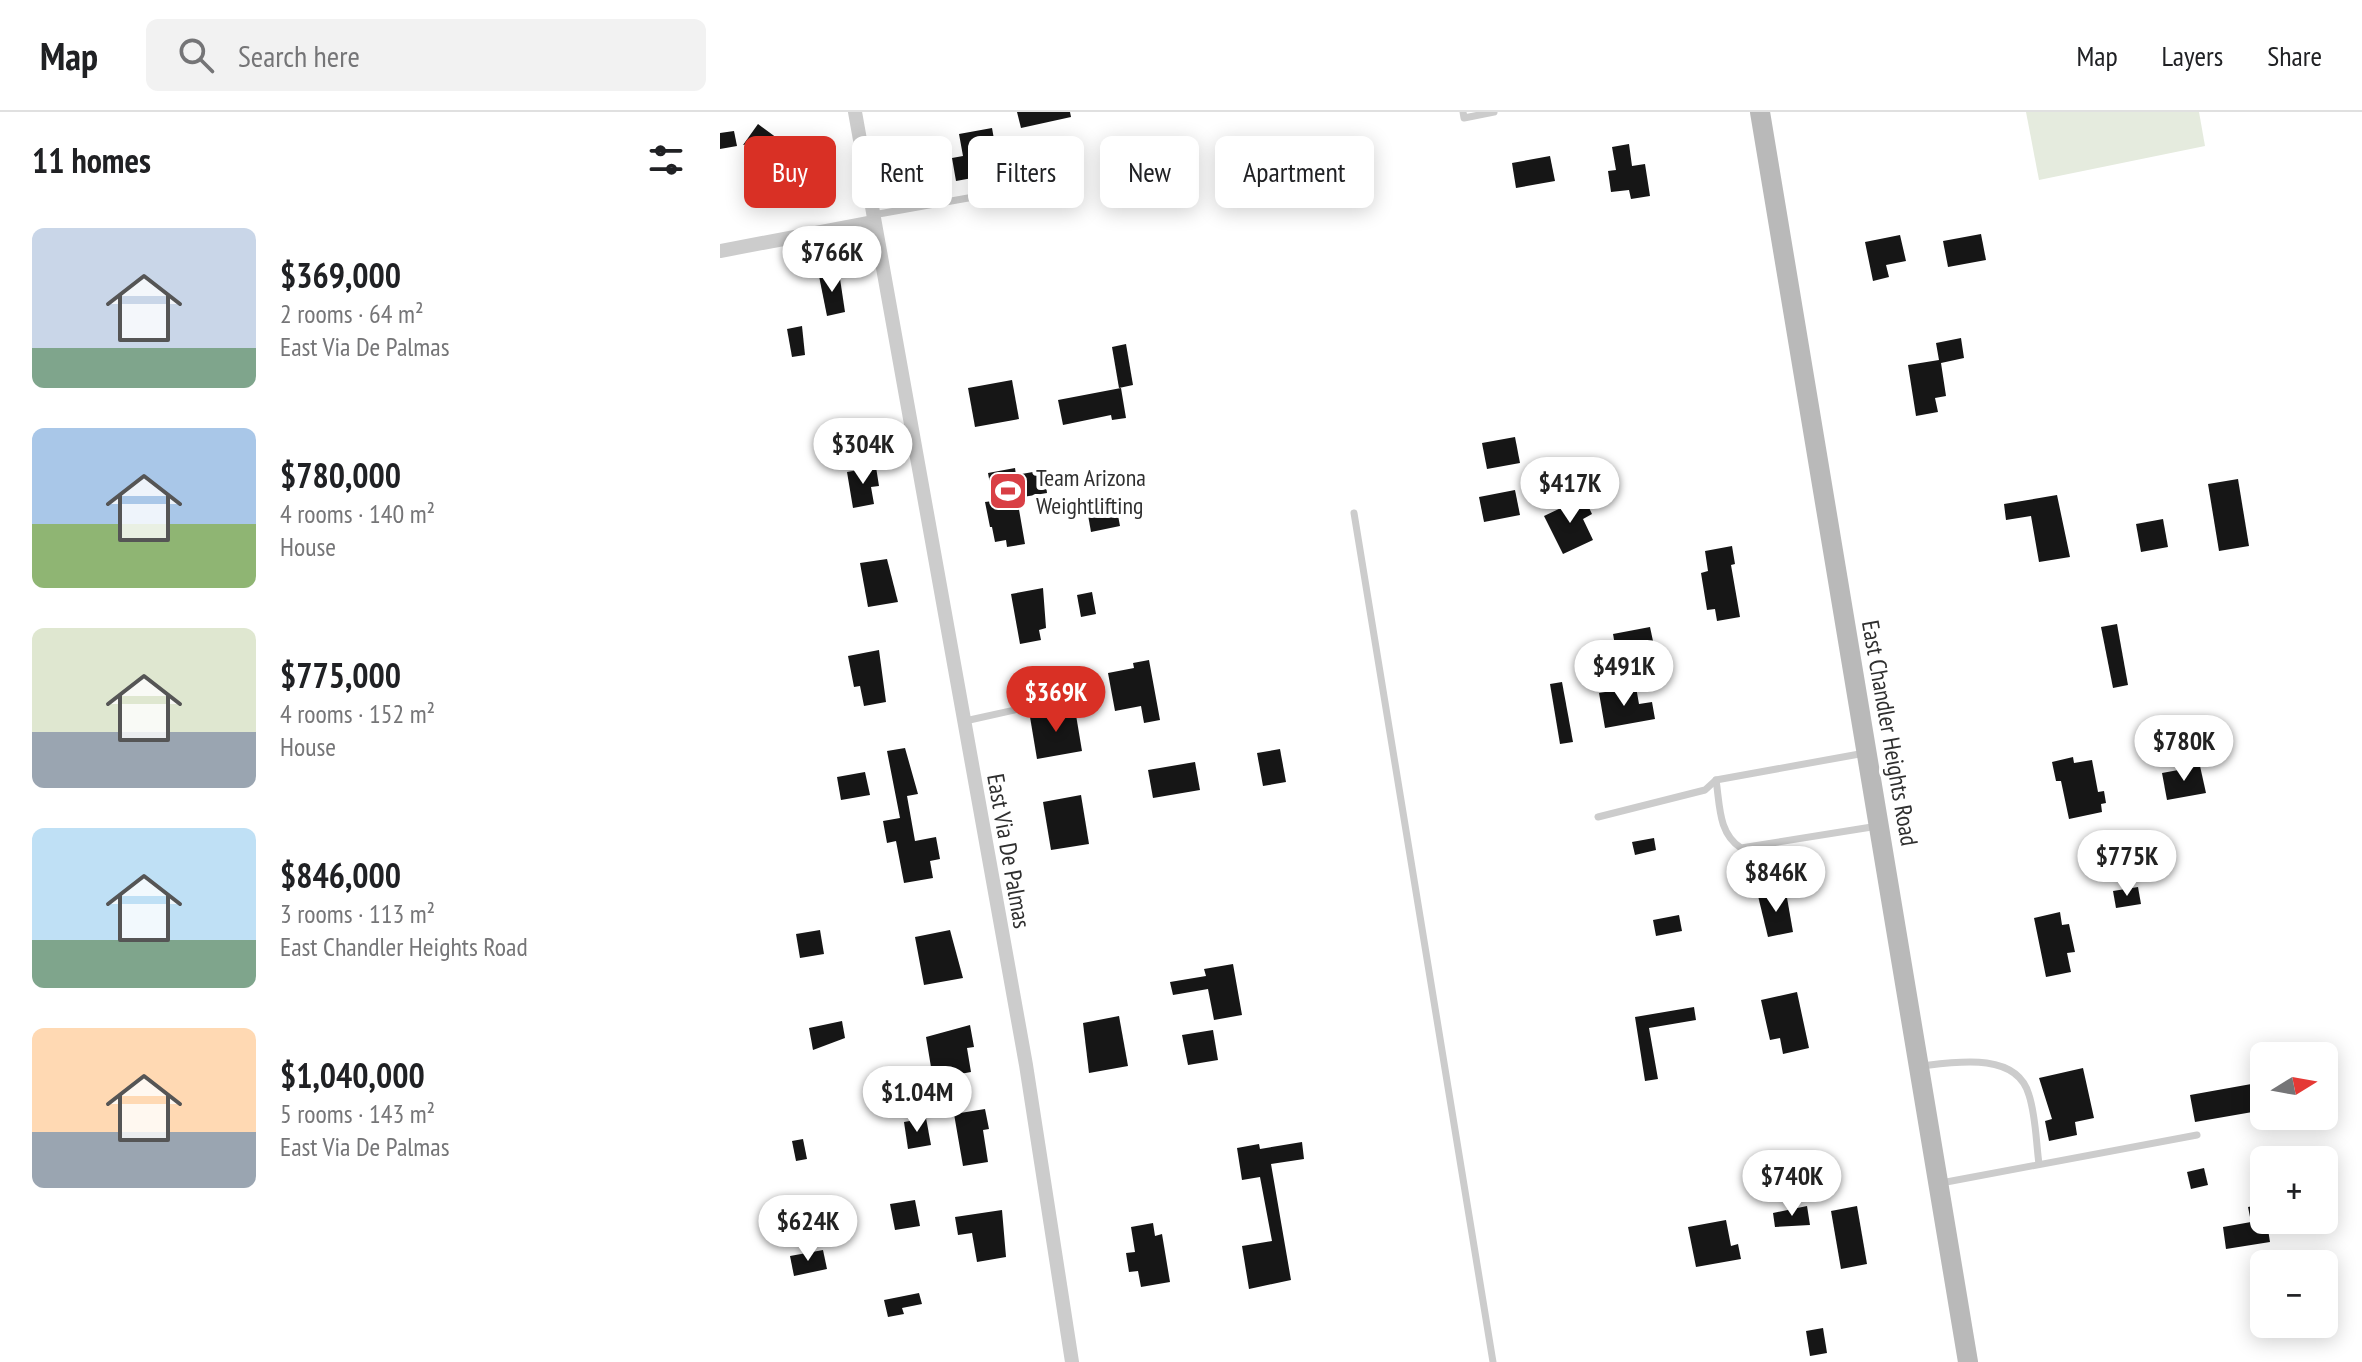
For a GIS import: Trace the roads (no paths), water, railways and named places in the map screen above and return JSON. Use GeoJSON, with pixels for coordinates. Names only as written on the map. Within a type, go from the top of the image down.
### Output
{"type":"FeatureCollection","features":[{"type":"Feature","properties":{"kind":"main road","name":"East Chandler Heights Road"},"geometry":{"type":"LineString","coordinates":[[1760,112],[1968,1362]]}},
{"type":"Feature","properties":{"kind":"street","name":"East Via De Palmas"},"geometry":{"type":"LineString","coordinates":[[855,112],[1026,1065],[1072,1362]]}},
{"type":"Feature","properties":{"kind":"street"},"geometry":{"type":"LineString","coordinates":[[720,251],[873,218]]}},
{"type":"Feature","properties":{"kind":"lane"},"geometry":{"type":"LineString","coordinates":[[1463,112],[1464,118],[1494,112]]}},
{"type":"Feature","properties":{"kind":"lane"},"geometry":{"type":"LineString","coordinates":[[873,218],[968,199]]}},
{"type":"Feature","properties":{"kind":"lane"},"geometry":{"type":"LineString","coordinates":[[1354,513],[1493,1362]]}},
{"type":"Feature","properties":{"kind":"lane"},"geometry":{"type":"LineString","coordinates":[[963,721],[1100,691]]}},
{"type":"Feature","properties":{"kind":"lane"},"geometry":{"type":"LineString","coordinates":[[1598,817],[1705,790],[1716,780],[1868,753]]}},
{"type":"Feature","properties":{"kind":"lane"},"geometry":{"type":"LineString","coordinates":[[1716,780],[1722,822],[1729,840],[1741,848],[1880,826]]}},
{"type":"Feature","properties":{"kind":"lane"},"geometry":{"type":"LineString","coordinates":[[1919,1066],[1978,1061],[2021,1080],[2030,1096],[2039,1164]]}},
{"type":"Feature","properties":{"kind":"lane"},"geometry":{"type":"LineString","coordinates":[[1939,1183],[2197,1135]]}},
{"type":"Feature","properties":{"kind":"place","name":"Team Arizona Weightlifting"},"geometry":{"type":"Point","coordinates":[1008,491]}}]}
